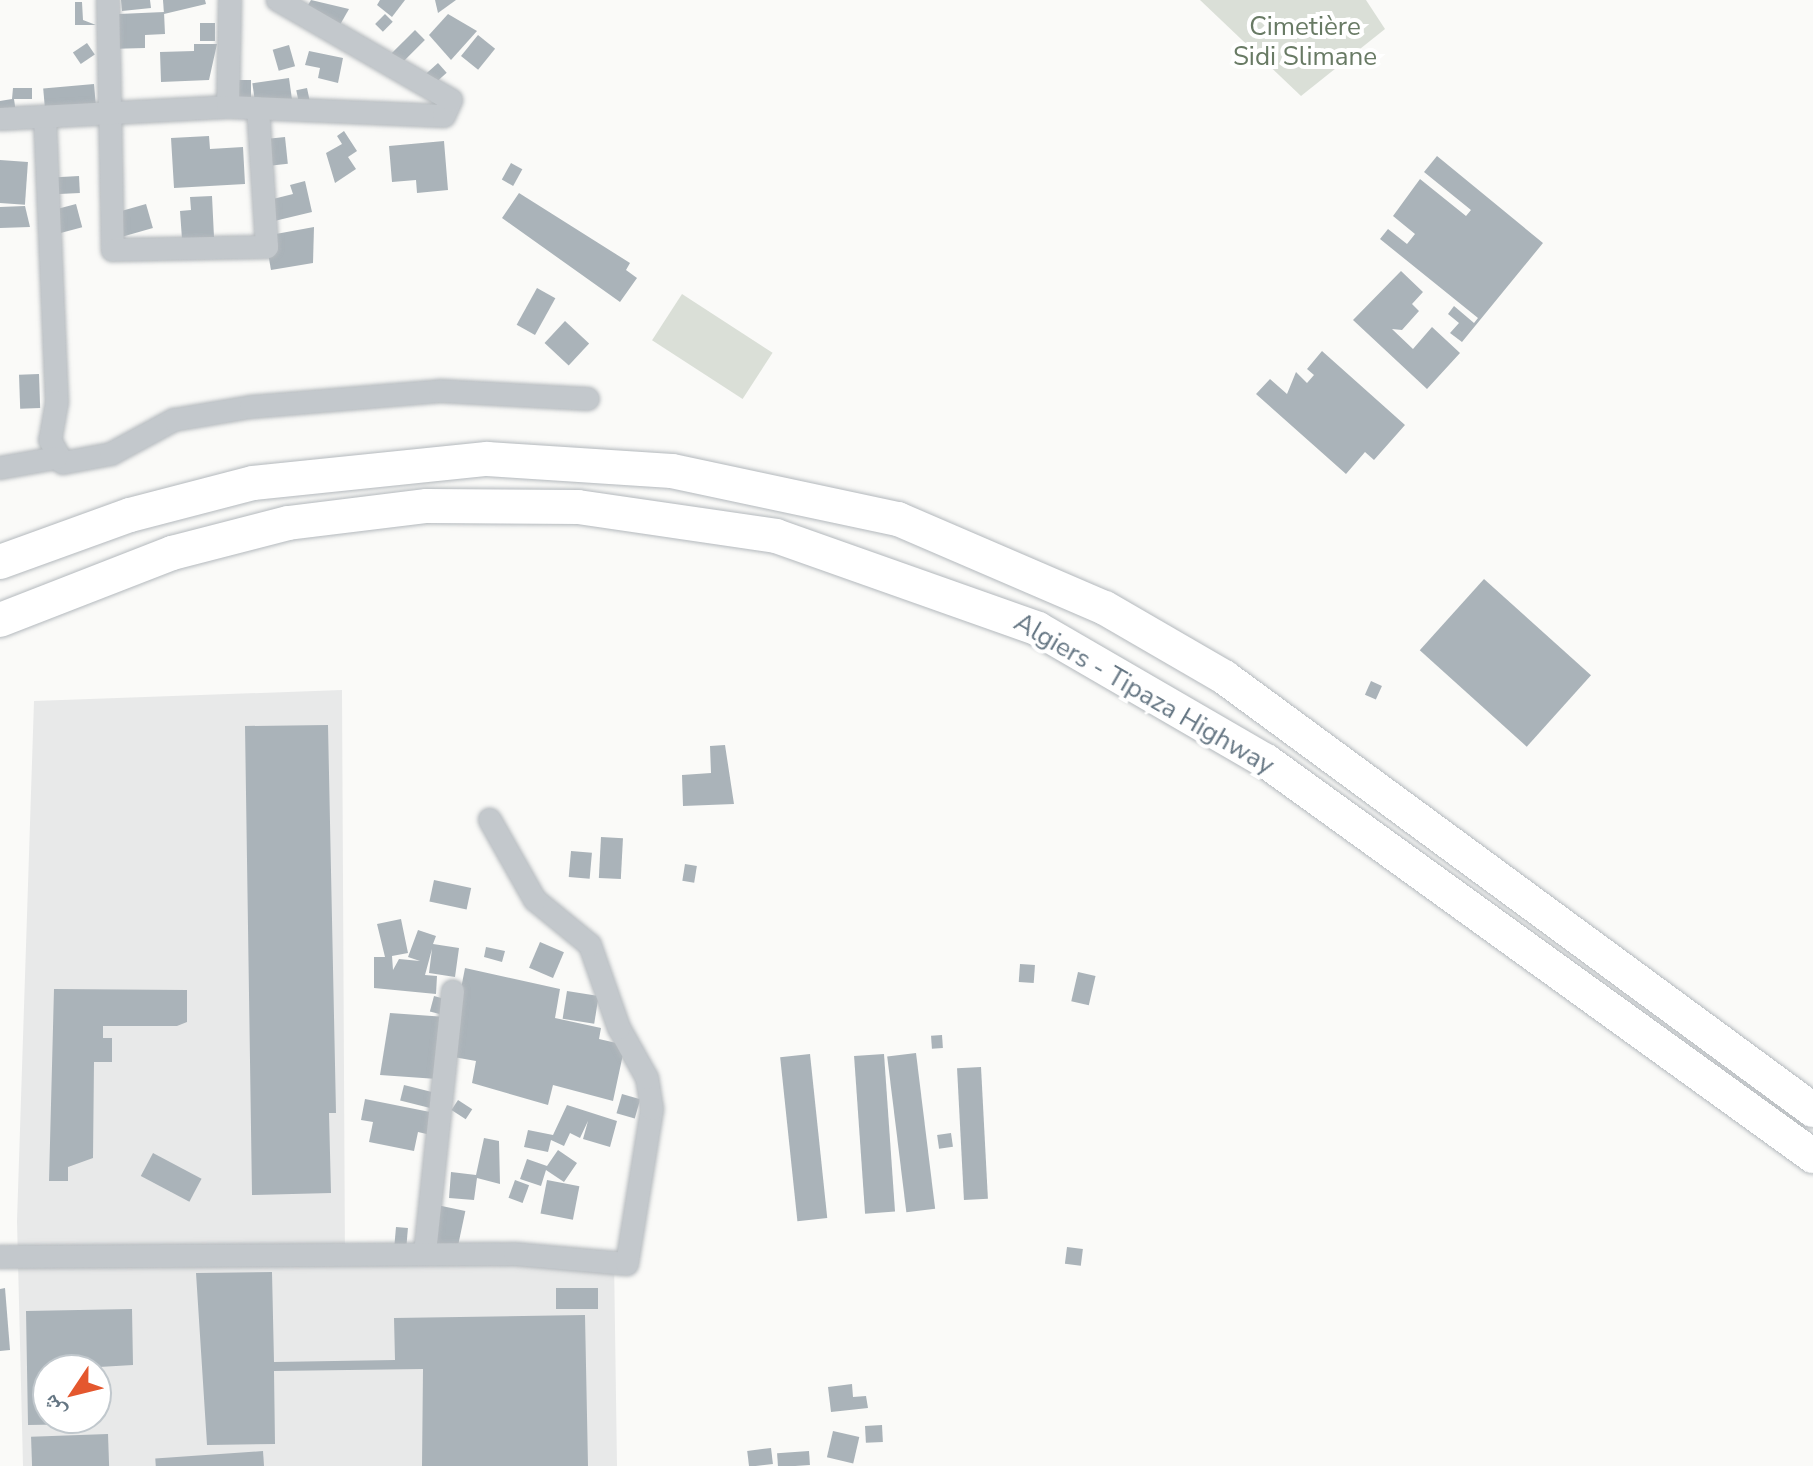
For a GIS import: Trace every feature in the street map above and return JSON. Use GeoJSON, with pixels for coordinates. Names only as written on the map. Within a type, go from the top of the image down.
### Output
{"type":"FeatureCollection","features":[{"type":"Feature","properties":{"kind":"highway","name":"Algiers - Tipaza Highway"},"geometry":{"type":"LineString","coordinates":[[0,562],[130,515],[253,483],[487,459],[672,471],[898,519],[1105,608],[1224,677],[1813,1110]]}},
{"type":"Feature","properties":{"kind":"highway","name":"Algiers - Tipaza Highway"},"geometry":{"type":"LineString","coordinates":[[0,620],[172,553],[288,523],[427,506],[578,507],[776,536],[1038,629],[1266,761],[1813,1156]]}},
{"type":"Feature","properties":{"kind":"street"},"geometry":{"type":"LineString","coordinates":[[108,0],[113,250],[267,247],[258,108]]}},
{"type":"Feature","properties":{"kind":"street"},"geometry":{"type":"LineString","coordinates":[[228,107],[230,0]]}},
{"type":"Feature","properties":{"kind":"street"},"geometry":{"type":"LineString","coordinates":[[0,119],[228,107],[444,116],[451,100],[278,0]]}},
{"type":"Feature","properties":{"kind":"street"},"geometry":{"type":"LineString","coordinates":[[45,117],[56,458]]}},
{"type":"Feature","properties":{"kind":"street"},"geometry":{"type":"LineString","coordinates":[[0,468],[56,458],[76,464],[111,454],[174,420],[304,401],[440,391],[588,399]]}},
{"type":"Feature","properties":{"kind":"street"},"geometry":{"type":"LineString","coordinates":[[0,1257],[425,1253],[627,1264],[649,1125],[647,1078],[619,1028],[599,962],[573,929],[535,900],[490,820]]}},
{"type":"Feature","properties":{"kind":"street"},"geometry":{"type":"LineString","coordinates":[[425,1253],[453,991]]}},
{"type":"Feature","properties":{"kind":"shaded area"},"geometry":{"type":"Polygon","coordinates":[[[342,690],[345,1262],[614,1258],[617,1466],[23,1466],[17,1221],[34,701],[342,690]]]}},
{"type":"Feature","properties":{"kind":"green space","name":"Cimetière Sidi Slimane"},"geometry":{"type":"Polygon","coordinates":[[[1200,0],[1366,0],[1385,29],[1301,96],[1200,0]]]}},
{"type":"Feature","properties":{"kind":"green space"},"geometry":{"type":"Polygon","coordinates":[[[682,294],[773,353],[743,399],[652,340],[682,294]]]}},
{"type":"Feature","properties":{"kind":"building"},"geometry":{"type":"Polygon","coordinates":[[[121,0],[150,0],[151,8],[122,11],[121,0]]]}},
{"type":"Feature","properties":{"kind":"building"},"geometry":{"type":"Polygon","coordinates":[[[163,0],[205,0],[206,4],[164,14],[163,0]]]}},
{"type":"Feature","properties":{"kind":"building"},"geometry":{"type":"Polygon","coordinates":[[[311,0],[349,9],[333,37],[300,19],[311,0]]]}},
{"type":"Feature","properties":{"kind":"building"},"geometry":{"type":"Polygon","coordinates":[[[380,0],[405,0],[392,17],[377,5],[380,0]]]}},
{"type":"Feature","properties":{"kind":"building"},"geometry":{"type":"Polygon","coordinates":[[[435,0],[456,0],[438,13],[435,0]]]}},
{"type":"Feature","properties":{"kind":"building"},"geometry":{"type":"Polygon","coordinates":[[[75,2],[82,2],[83,20],[96,25],[75,25],[75,2]]]}},
{"type":"Feature","properties":{"kind":"building"},"geometry":{"type":"Polygon","coordinates":[[[164,12],[165,34],[145,35],[145,48],[108,49],[119,14],[164,12]]]}},
{"type":"Feature","properties":{"kind":"building"},"geometry":{"type":"Polygon","coordinates":[[[385,14],[393,22],[383,32],[375,24],[385,14]]]}},
{"type":"Feature","properties":{"kind":"building"},"geometry":{"type":"Polygon","coordinates":[[[448,14],[477,31],[451,60],[429,35],[448,14]]]}},
{"type":"Feature","properties":{"kind":"building"},"geometry":{"type":"Polygon","coordinates":[[[200,23],[215,23],[215,41],[200,41],[200,23]]]}},
{"type":"Feature","properties":{"kind":"building"},"geometry":{"type":"Polygon","coordinates":[[[415,30],[425,40],[397,67],[387,58],[415,30]]]}},
{"type":"Feature","properties":{"kind":"building"},"geometry":{"type":"Polygon","coordinates":[[[478,35],[495,49],[478,70],[461,56],[478,35]]]}},
{"type":"Feature","properties":{"kind":"building"},"geometry":{"type":"Polygon","coordinates":[[[87,43],[95,55],[81,64],[73,53],[87,43]]]}},
{"type":"Feature","properties":{"kind":"building"},"geometry":{"type":"Polygon","coordinates":[[[194,44],[217,44],[209,80],[161,82],[160,52],[194,51],[194,44]]]}},
{"type":"Feature","properties":{"kind":"building"},"geometry":{"type":"Polygon","coordinates":[[[289,45],[295,66],[279,71],[273,50],[289,45]]]}},
{"type":"Feature","properties":{"kind":"building"},"geometry":{"type":"Polygon","coordinates":[[[309,51],[343,58],[338,83],[318,78],[320,68],[305,65],[309,51]]]}},
{"type":"Feature","properties":{"kind":"building"},"geometry":{"type":"Polygon","coordinates":[[[438,63],[447,73],[427,91],[418,81],[438,63]]]}},
{"type":"Feature","properties":{"kind":"building"},"geometry":{"type":"Polygon","coordinates":[[[289,78],[294,112],[257,117],[252,83],[289,78]]]}},
{"type":"Feature","properties":{"kind":"building"},"geometry":{"type":"Polygon","coordinates":[[[231,80],[251,80],[251,118],[231,118],[231,80]]]}},
{"type":"Feature","properties":{"kind":"building"},"geometry":{"type":"Polygon","coordinates":[[[94,84],[97,121],[46,125],[43,88],[94,84]]]}},
{"type":"Feature","properties":{"kind":"building"},"geometry":{"type":"Polygon","coordinates":[[[13,88],[32,88],[32,99],[14,99],[17,120],[0,122],[0,101],[12,99],[13,88]]]}},
{"type":"Feature","properties":{"kind":"building"},"geometry":{"type":"Polygon","coordinates":[[[307,88],[310,102],[299,104],[296,90],[307,88]]]}},
{"type":"Feature","properties":{"kind":"building"},"geometry":{"type":"Polygon","coordinates":[[[344,131],[357,151],[348,157],[356,169],[335,183],[326,153],[342,144],[337,136],[344,131]]]}},
{"type":"Feature","properties":{"kind":"building"},"geometry":{"type":"Polygon","coordinates":[[[209,136],[210,149],[243,147],[245,184],[174,188],[171,138],[209,136]]]}},
{"type":"Feature","properties":{"kind":"building"},"geometry":{"type":"Polygon","coordinates":[[[285,137],[288,164],[252,168],[249,141],[285,137]]]}},
{"type":"Feature","properties":{"kind":"building"},"geometry":{"type":"Polygon","coordinates":[[[444,141],[448,190],[417,193],[416,180],[392,182],[389,146],[444,141]]]}},
{"type":"Feature","properties":{"kind":"building"},"geometry":{"type":"Polygon","coordinates":[[[1437,156],[1543,243],[1462,342],[1450,333],[1459,323],[1448,314],[1454,306],[1474,323],[1478,318],[1380,239],[1388,229],[1407,244],[1415,234],[1393,216],[1420,179],[1466,216],[1471,210],[1424,172],[1437,156]]]}},
{"type":"Feature","properties":{"kind":"building"},"geometry":{"type":"Polygon","coordinates":[[[0,160],[28,162],[25,205],[0,203],[0,160]]]}},
{"type":"Feature","properties":{"kind":"building"},"geometry":{"type":"Polygon","coordinates":[[[511,163],[522,169],[513,186],[502,180],[511,163]]]}},
{"type":"Feature","properties":{"kind":"building"},"geometry":{"type":"Polygon","coordinates":[[[79,176],[80,193],[44,195],[43,178],[79,176]]]}},
{"type":"Feature","properties":{"kind":"building"},"geometry":{"type":"Polygon","coordinates":[[[305,181],[312,212],[266,223],[261,202],[293,194],[290,185],[305,181]]]}},
{"type":"Feature","properties":{"kind":"building"},"geometry":{"type":"Polygon","coordinates":[[[519,193],[630,263],[626,270],[637,278],[620,302],[502,218],[519,193]]]}},
{"type":"Feature","properties":{"kind":"building"},"geometry":{"type":"Polygon","coordinates":[[[212,196],[214,237],[182,239],[180,211],[191,210],[190,197],[212,196]]]}},
{"type":"Feature","properties":{"kind":"building"},"geometry":{"type":"Polygon","coordinates":[[[76,204],[82,227],[45,237],[38,214],[76,204]]]}},
{"type":"Feature","properties":{"kind":"building"},"geometry":{"type":"Polygon","coordinates":[[[146,204],[153,228],[123,237],[116,213],[146,204]]]}},
{"type":"Feature","properties":{"kind":"building"},"geometry":{"type":"Polygon","coordinates":[[[25,206],[30,227],[0,228],[0,207],[25,206]]]}},
{"type":"Feature","properties":{"kind":"building"},"geometry":{"type":"Polygon","coordinates":[[[314,227],[313,263],[271,270],[265,236],[314,227]]]}},
{"type":"Feature","properties":{"kind":"building"},"geometry":{"type":"Polygon","coordinates":[[[1401,271],[1423,292],[1412,304],[1419,311],[1402,330],[1392,329],[1413,349],[1432,327],[1460,353],[1427,389],[1353,320],[1401,271]]]}},
{"type":"Feature","properties":{"kind":"building"},"geometry":{"type":"Polygon","coordinates":[[[537,288],[555,298],[535,335],[517,325],[537,288]]]}},
{"type":"Feature","properties":{"kind":"building"},"geometry":{"type":"Polygon","coordinates":[[[565,321],[589,344],[569,365],[545,343],[565,321]]]}},
{"type":"Feature","properties":{"kind":"building"},"geometry":{"type":"Polygon","coordinates":[[[1322,351],[1405,425],[1374,460],[1365,452],[1346,474],[1256,394],[1270,379],[1287,394],[1296,372],[1307,383],[1314,375],[1307,369],[1322,351]]]}},
{"type":"Feature","properties":{"kind":"building"},"geometry":{"type":"Polygon","coordinates":[[[39,374],[40,408],[20,409],[19,375],[39,374]]]}},
{"type":"Feature","properties":{"kind":"building"},"geometry":{"type":"Polygon","coordinates":[[[1484,579],[1591,675],[1527,747],[1420,650],[1484,579]]]}},
{"type":"Feature","properties":{"kind":"building"},"geometry":{"type":"Polygon","coordinates":[[[1371,681],[1382,686],[1376,700],[1365,695],[1371,681]]]}},
{"type":"Feature","properties":{"kind":"building"},"geometry":{"type":"Polygon","coordinates":[[[328,725],[336,1113],[329,1113],[331,1193],[252,1195],[245,726],[328,725]]]}},
{"type":"Feature","properties":{"kind":"building"},"geometry":{"type":"Polygon","coordinates":[[[725,745],[734,804],[683,806],[682,775],[711,773],[710,746],[725,745]]]}},
{"type":"Feature","properties":{"kind":"building"},"geometry":{"type":"Polygon","coordinates":[[[601,837],[623,838],[621,879],[599,878],[601,837]]]}},
{"type":"Feature","properties":{"kind":"building"},"geometry":{"type":"Polygon","coordinates":[[[571,851],[592,853],[590,879],[569,877],[571,851]]]}},
{"type":"Feature","properties":{"kind":"building"},"geometry":{"type":"Polygon","coordinates":[[[685,864],[697,866],[694,883],[682,881],[685,864]]]}},
{"type":"Feature","properties":{"kind":"building"},"geometry":{"type":"Polygon","coordinates":[[[434,880],[471,888],[467,909],[429,902],[434,880]]]}},
{"type":"Feature","properties":{"kind":"building"},"geometry":{"type":"Polygon","coordinates":[[[401,919],[408,953],[392,956],[393,970],[399,959],[420,961],[408,957],[418,930],[436,936],[433,944],[459,948],[455,977],[429,973],[432,949],[425,975],[437,976],[436,994],[374,988],[374,957],[385,957],[377,924],[401,919]]]}},
{"type":"Feature","properties":{"kind":"building"},"geometry":{"type":"Polygon","coordinates":[[[540,942],[564,952],[553,978],[529,968],[540,942]]]}},
{"type":"Feature","properties":{"kind":"building"},"geometry":{"type":"Polygon","coordinates":[[[486,947],[505,951],[502,962],[484,957],[486,947]]]}},
{"type":"Feature","properties":{"kind":"building"},"geometry":{"type":"Polygon","coordinates":[[[1020,964],[1035,965],[1034,983],[1019,982],[1020,964]]]}},
{"type":"Feature","properties":{"kind":"building"},"geometry":{"type":"Polygon","coordinates":[[[465,968],[560,989],[555,1018],[601,1028],[599,1039],[625,1045],[613,1101],[553,1085],[548,1105],[472,1083],[476,1061],[448,1056],[465,968]]]}},
{"type":"Feature","properties":{"kind":"building"},"geometry":{"type":"Polygon","coordinates":[[[1078,972],[1096,976],[1089,1005],[1071,1001],[1078,972]]]}},
{"type":"Feature","properties":{"kind":"building"},"geometry":{"type":"Polygon","coordinates":[[[54,989],[187,990],[187,1022],[177,1026],[103,1026],[103,1038],[112,1038],[112,1062],[94,1062],[93,1158],[68,1167],[68,1181],[49,1181],[54,989]]]}},
{"type":"Feature","properties":{"kind":"building"},"geometry":{"type":"Polygon","coordinates":[[[567,991],[599,996],[594,1024],[563,1019],[567,991]]]}},
{"type":"Feature","properties":{"kind":"building"},"geometry":{"type":"Polygon","coordinates":[[[434,996],[449,1000],[445,1016],[430,1011],[434,996]]]}},
{"type":"Feature","properties":{"kind":"building"},"geometry":{"type":"Polygon","coordinates":[[[390,1013],[446,1017],[437,1079],[380,1075],[390,1013]]]}},
{"type":"Feature","properties":{"kind":"building"},"geometry":{"type":"Polygon","coordinates":[[[942,1035],[943,1048],[932,1049],[931,1036],[942,1035]]]}},
{"type":"Feature","properties":{"kind":"building"},"geometry":{"type":"Polygon","coordinates":[[[916,1053],[935,1209],[906,1212],[887,1057],[916,1053]]]}},
{"type":"Feature","properties":{"kind":"building"},"geometry":{"type":"Polygon","coordinates":[[[810,1054],[827,1218],[797,1221],[780,1057],[810,1054]]]}},
{"type":"Feature","properties":{"kind":"building"},"geometry":{"type":"Polygon","coordinates":[[[884,1054],[895,1212],[865,1214],[854,1056],[884,1054]]]}},
{"type":"Feature","properties":{"kind":"building"},"geometry":{"type":"Polygon","coordinates":[[[981,1067],[988,1199],[964,1200],[957,1068],[981,1067]]]}},
{"type":"Feature","properties":{"kind":"building"},"geometry":{"type":"Polygon","coordinates":[[[404,1085],[439,1094],[435,1109],[400,1101],[404,1085]]]}},
{"type":"Feature","properties":{"kind":"building"},"geometry":{"type":"Polygon","coordinates":[[[622,1094],[640,1099],[635,1118],[616,1113],[622,1094]]]}},
{"type":"Feature","properties":{"kind":"building"},"geometry":{"type":"Polygon","coordinates":[[[365,1099],[435,1113],[431,1135],[418,1132],[414,1151],[369,1142],[373,1122],[361,1120],[365,1099]]]}},
{"type":"Feature","properties":{"kind":"building"},"geometry":{"type":"Polygon","coordinates":[[[458,1100],[472,1109],[466,1119],[451,1110],[458,1100]]]}},
{"type":"Feature","properties":{"kind":"building"},"geometry":{"type":"Polygon","coordinates":[[[567,1105],[617,1121],[610,1147],[583,1139],[588,1121],[580,1138],[570,1133],[564,1146],[551,1140],[548,1152],[524,1147],[528,1130],[553,1135],[567,1105]]]}},
{"type":"Feature","properties":{"kind":"building"},"geometry":{"type":"Polygon","coordinates":[[[951,1133],[953,1147],[939,1149],[937,1135],[951,1133]]]}},
{"type":"Feature","properties":{"kind":"building"},"geometry":{"type":"Polygon","coordinates":[[[484,1138],[499,1141],[500,1184],[477,1178],[474,1200],[449,1198],[451,1172],[476,1175],[484,1138]]]}},
{"type":"Feature","properties":{"kind":"building"},"geometry":{"type":"Polygon","coordinates":[[[558,1150],[577,1163],[564,1182],[546,1170],[541,1186],[520,1179],[527,1159],[547,1166],[558,1150]]]}},
{"type":"Feature","properties":{"kind":"building"},"geometry":{"type":"Polygon","coordinates":[[[153,1153],[202,1179],[189,1202],[141,1176],[153,1153]]]}},
{"type":"Feature","properties":{"kind":"building"},"geometry":{"type":"Polygon","coordinates":[[[515,1180],[529,1185],[523,1203],[509,1198],[515,1180]]]}},
{"type":"Feature","properties":{"kind":"building"},"geometry":{"type":"Polygon","coordinates":[[[547,1180],[579,1186],[573,1220],[541,1213],[547,1180]]]}},
{"type":"Feature","properties":{"kind":"building"},"geometry":{"type":"Polygon","coordinates":[[[437,1205],[465,1211],[457,1251],[428,1245],[437,1205]]]}},
{"type":"Feature","properties":{"kind":"building"},"geometry":{"type":"Polygon","coordinates":[[[396,1227],[408,1228],[406,1247],[394,1246],[396,1227]]]}},
{"type":"Feature","properties":{"kind":"building"},"geometry":{"type":"Polygon","coordinates":[[[1067,1247],[1083,1249],[1081,1266],[1065,1264],[1067,1247]]]}},
{"type":"Feature","properties":{"kind":"building"},"geometry":{"type":"Polygon","coordinates":[[[272,1272],[274,1362],[395,1360],[394,1318],[585,1315],[588,1466],[422,1466],[423,1369],[274,1371],[275,1444],[207,1445],[196,1273],[272,1272]]]}},
{"type":"Feature","properties":{"kind":"building"},"geometry":{"type":"Polygon","coordinates":[[[5,1288],[10,1350],[0,1351],[0,1289],[5,1288]]]}},
{"type":"Feature","properties":{"kind":"building"},"geometry":{"type":"Polygon","coordinates":[[[556,1288],[598,1288],[598,1309],[556,1309],[556,1288]]]}},
{"type":"Feature","properties":{"kind":"building"},"geometry":{"type":"Polygon","coordinates":[[[132,1309],[133,1365],[112,1366],[112,1354],[32,1354],[32,1425],[28,1425],[26,1311],[132,1309]]]}},
{"type":"Feature","properties":{"kind":"building"},"geometry":{"type":"Polygon","coordinates":[[[852,1384],[853,1397],[866,1396],[868,1408],[831,1412],[828,1387],[852,1384]]]}},
{"type":"Feature","properties":{"kind":"building"},"geometry":{"type":"Polygon","coordinates":[[[882,1425],[883,1442],[866,1443],[865,1426],[882,1425]]]}},
{"type":"Feature","properties":{"kind":"building"},"geometry":{"type":"Polygon","coordinates":[[[833,1431],[859,1437],[853,1463],[827,1457],[833,1431]]]}},
{"type":"Feature","properties":{"kind":"building"},"geometry":{"type":"Polygon","coordinates":[[[108,1434],[109,1466],[32,1466],[31,1437],[108,1434]]]}},
{"type":"Feature","properties":{"kind":"building"},"geometry":{"type":"Polygon","coordinates":[[[771,1448],[773,1464],[749,1466],[747,1451],[771,1448]]]}},
{"type":"Feature","properties":{"kind":"building"},"geometry":{"type":"Polygon","coordinates":[[[263,1451],[264,1466],[156,1466],[155,1459],[263,1451]]]}},
{"type":"Feature","properties":{"kind":"building"},"geometry":{"type":"Polygon","coordinates":[[[809,1451],[810,1465],[778,1466],[777,1453],[809,1451]]]}}]}
